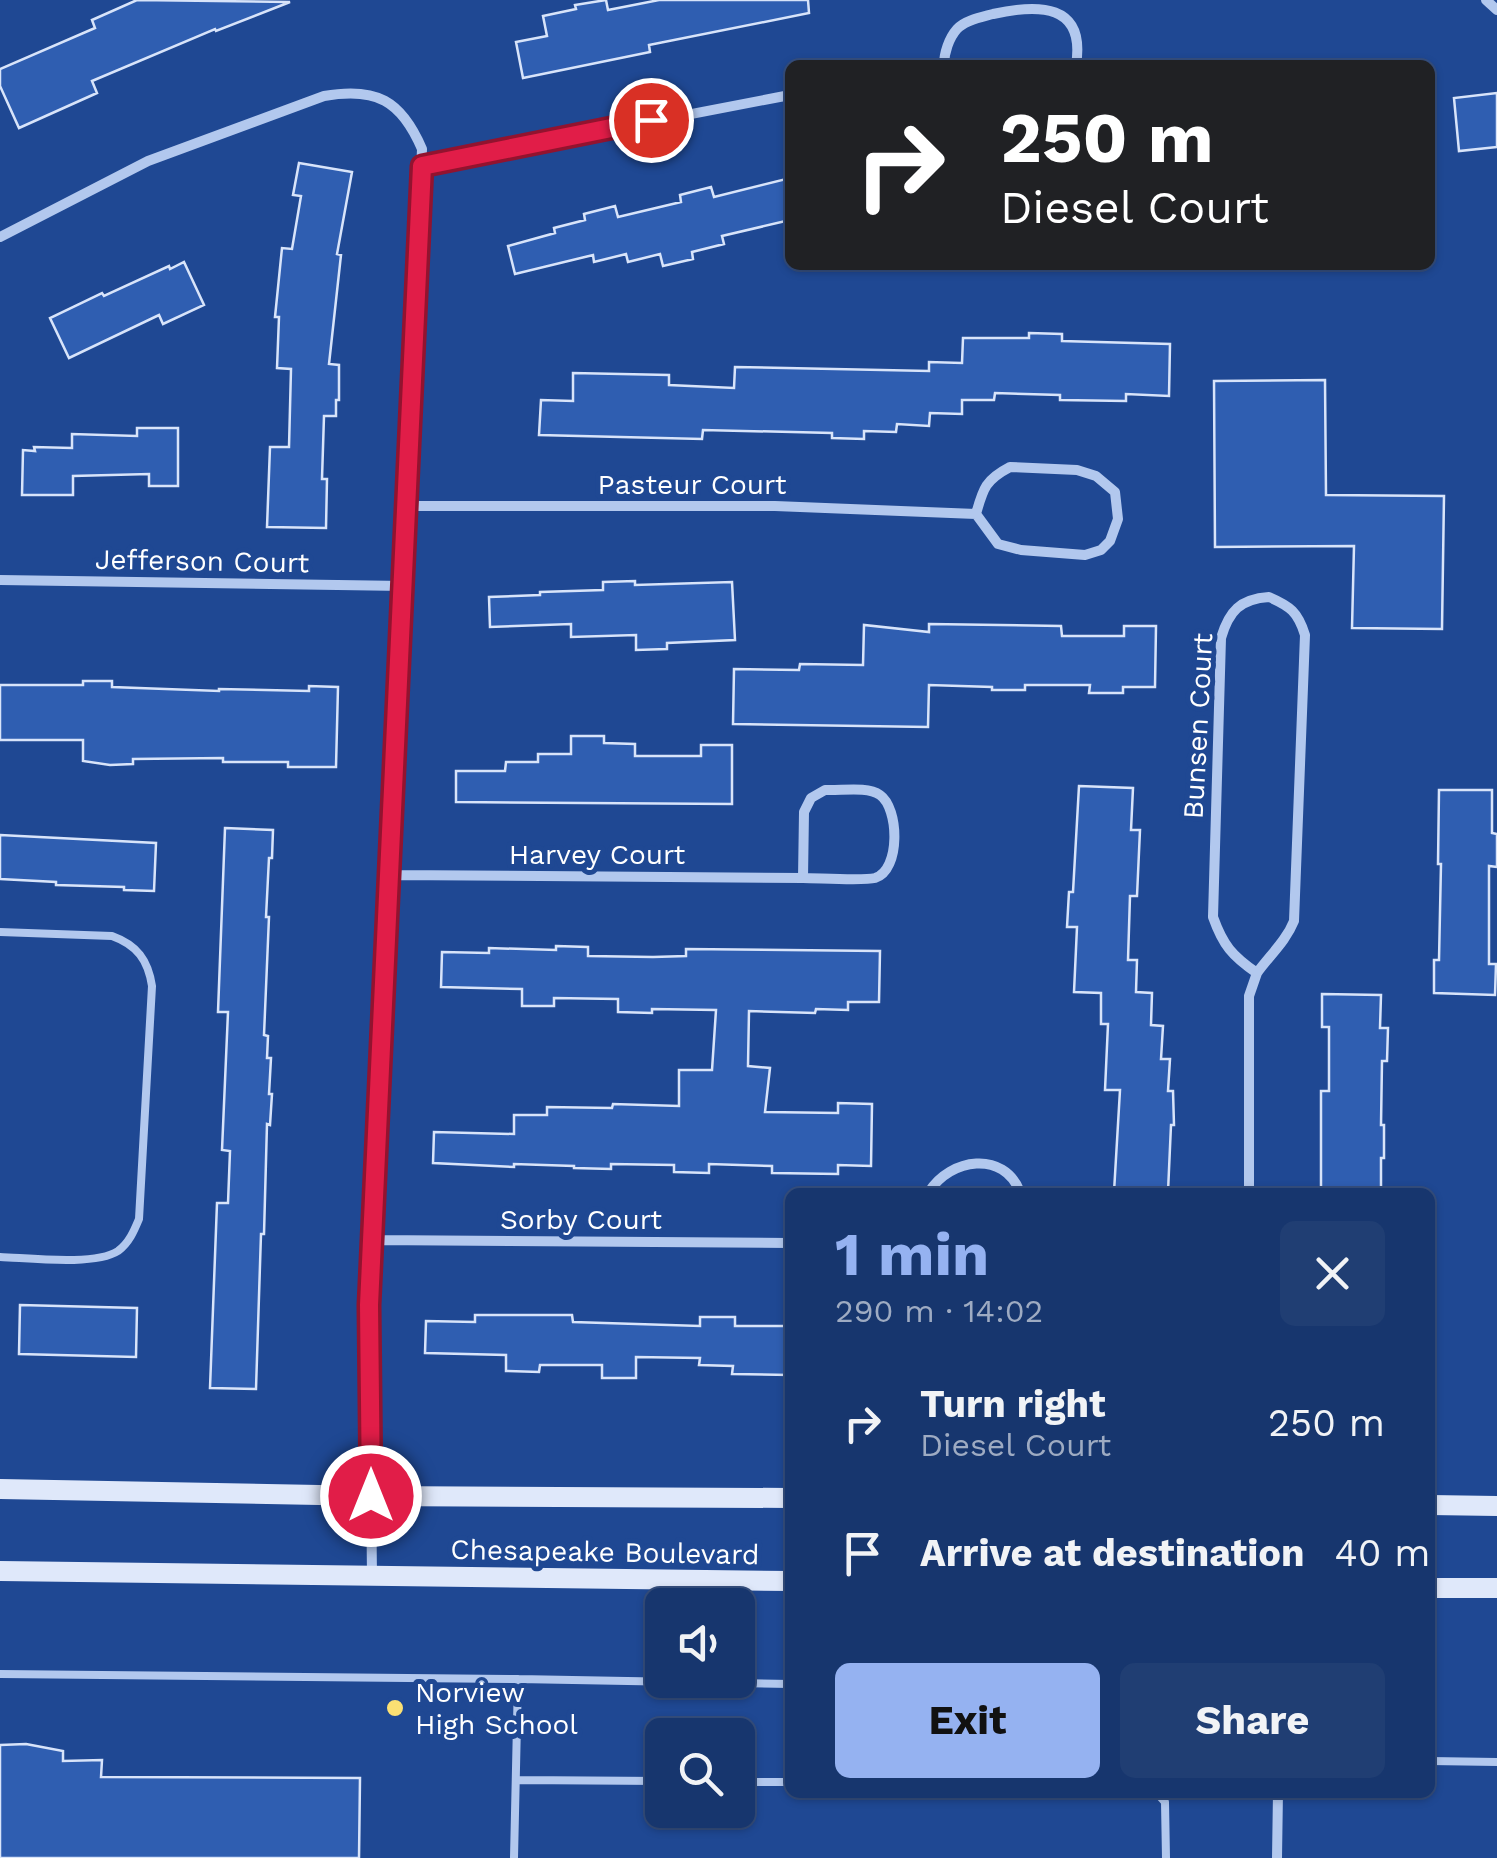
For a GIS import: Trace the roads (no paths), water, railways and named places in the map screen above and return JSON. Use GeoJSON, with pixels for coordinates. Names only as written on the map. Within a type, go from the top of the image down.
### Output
{"type":"FeatureCollection","features":[{"type":"Feature","properties":{"kind":"main road","name":"Chesapeake Boulevard"},"geometry":{"type":"LineString","coordinates":[[0,1489],[785,1498]]}},
{"type":"Feature","properties":{"kind":"main road"},"geometry":{"type":"LineString","coordinates":[[1435,1505],[1497,1506]]}},
{"type":"Feature","properties":{"kind":"main road","name":"Chesapeake Boulevard"},"geometry":{"type":"LineString","coordinates":[[0,1570],[785,1581]]}},
{"type":"Feature","properties":{"kind":"main road"},"geometry":{"type":"LineString","coordinates":[[1435,1588],[1497,1588]]}},
{"type":"Feature","properties":{"kind":"street"},"geometry":{"type":"LineString","coordinates":[[1486,0],[1497,10]]}},
{"type":"Feature","properties":{"kind":"street"},"geometry":{"type":"LineString","coordinates":[[944,60],[958,27],[978,18],[1038,8],[1059,12],[1073,28],[1077,60]]}},
{"type":"Feature","properties":{"kind":"street"},"geometry":{"type":"LineString","coordinates":[[0,237],[148,161],[324,96],[349,92],[374,96],[396,108],[412,126],[422,149],[369,1305],[372,1577]]}},
{"type":"Feature","properties":{"kind":"street"},"geometry":{"type":"LineString","coordinates":[[422,166],[785,96]]}},
{"type":"Feature","properties":{"kind":"street"},"geometry":{"type":"LineString","coordinates":[[1010,467],[1077,470],[1096,476],[1115,492],[1118,519],[1110,541],[1101,550],[1085,555],[1021,550],[998,544],[976,514],[984,487],[993,476],[1010,467]]}},
{"type":"Feature","properties":{"kind":"street","name":"Pasteur Court"},"geometry":{"type":"LineString","coordinates":[[408,506],[775,506],[976,514]]}},
{"type":"Feature","properties":{"kind":"street","name":"Jefferson Court"},"geometry":{"type":"LineString","coordinates":[[0,580],[404,586]]}},
{"type":"Feature","properties":{"kind":"street","name":"Bunsen Court"},"geometry":{"type":"LineString","coordinates":[[1269,597],[1287,605],[1300,620],[1305,635],[1294,921],[1288,936],[1257,972],[1238,960],[1222,941],[1212,917],[1221,638],[1227,620],[1242,603],[1269,597]]}},
{"type":"Feature","properties":{"kind":"street","name":"Harvey Court"},"geometry":{"type":"LineString","coordinates":[[391,876],[803,878],[876,878],[894,858],[892,809],[884,797],[874,791],[826,790],[812,798],[804,812],[803,878]]}},
{"type":"Feature","properties":{"kind":"street"},"geometry":{"type":"LineString","coordinates":[[1248,1188],[1249,996],[1257,972]]}},
{"type":"Feature","properties":{"kind":"street"},"geometry":{"type":"LineString","coordinates":[[933,1188],[948,1171],[967,1164],[987,1164],[1005,1172],[1019,1188]]}},
{"type":"Feature","properties":{"kind":"street","name":"Sorby Court"},"geometry":{"type":"LineString","coordinates":[[372,1240],[785,1243]]}},
{"type":"Feature","properties":{"kind":"street"},"geometry":{"type":"LineString","coordinates":[[1277,1858],[1278,1798]]}},
{"type":"Feature","properties":{"kind":"lane"},"geometry":{"type":"LineString","coordinates":[[0,932],[112,936],[142,955],[150,970],[152,986],[139,1218],[128,1241],[116,1252],[96,1260],[0,1257]]}},
{"type":"Feature","properties":{"kind":"lane"},"geometry":{"type":"LineString","coordinates":[[0,1674],[785,1684]]}},
{"type":"Feature","properties":{"kind":"lane"},"geometry":{"type":"LineString","coordinates":[[514,1858],[518,1679]]}},
{"type":"Feature","properties":{"kind":"lane"},"geometry":{"type":"LineString","coordinates":[[1435,1761],[1497,1762]]}},
{"type":"Feature","properties":{"kind":"lane"},"geometry":{"type":"LineString","coordinates":[[516,1780],[645,1781]]}},
{"type":"Feature","properties":{"kind":"lane"},"geometry":{"type":"LineString","coordinates":[[755,1782],[785,1782]]}},
{"type":"Feature","properties":{"kind":"lane"},"geometry":{"type":"LineString","coordinates":[[1161,1798],[1165,1802],[1166,1858]]}},
{"type":"Feature","properties":{"kind":"place","name":"Norview High School"},"geometry":{"type":"Point","coordinates":[395,1708]}}]}
